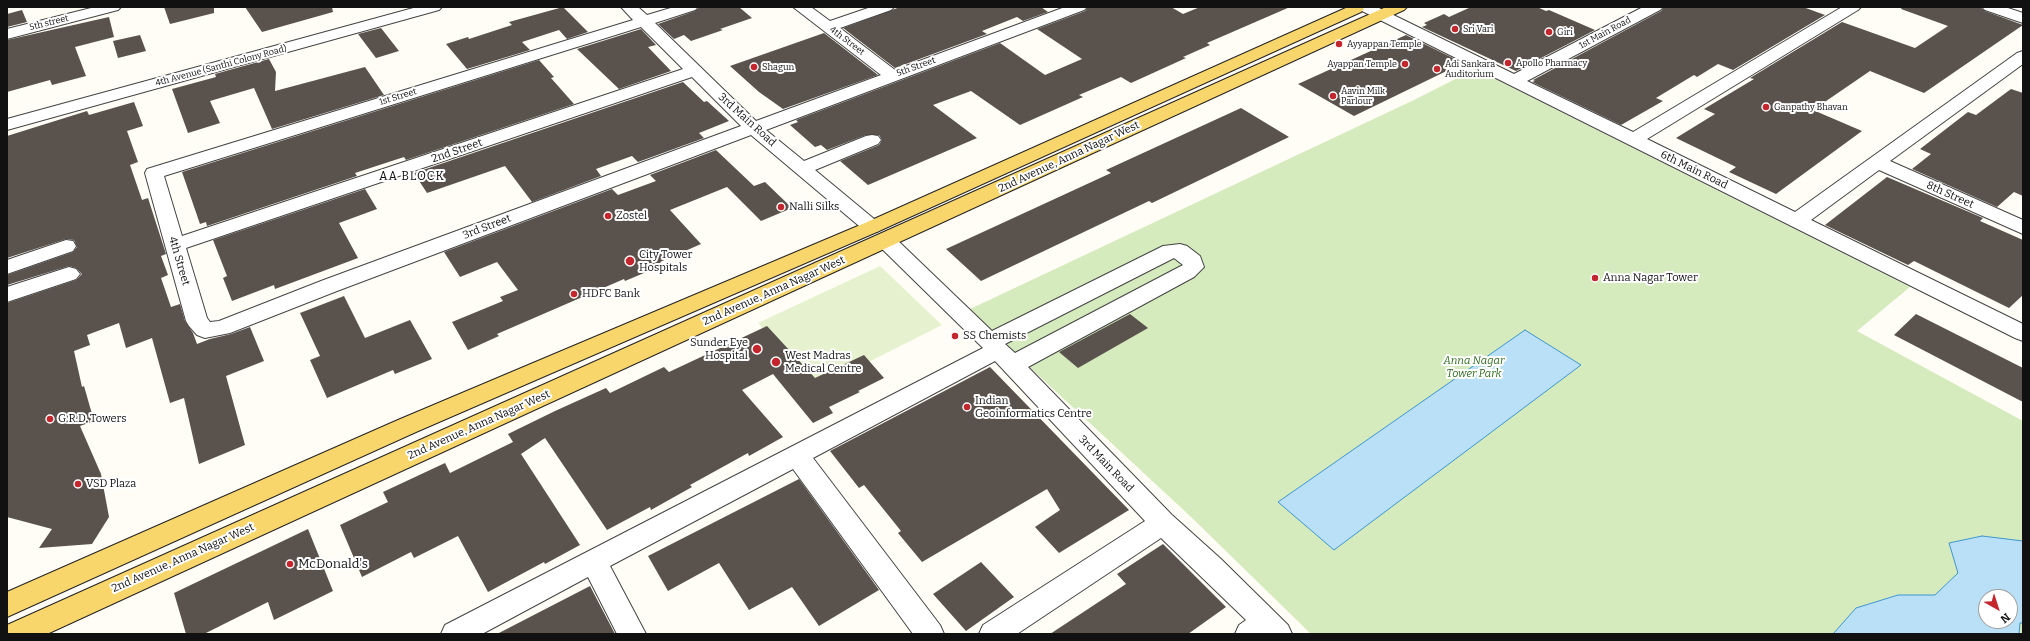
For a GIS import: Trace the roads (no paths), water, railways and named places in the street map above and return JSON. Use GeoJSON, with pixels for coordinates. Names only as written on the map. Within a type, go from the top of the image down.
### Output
{"type":"FeatureCollection","features":[{"type":"Feature","properties":{"kind":"main road","name":"2nd Avenue, Anna Nagar West"},"geometry":{"type":"LineString","coordinates":[[17,634],[879,234],[1377,9]]}},
{"type":"Feature","properties":{"kind":"main road","name":"2nd Avenue, Anna Nagar West"},"geometry":{"type":"LineString","coordinates":[[7,605],[407,426],[879,234]]}},
{"type":"Feature","properties":{"kind":"street","name":"5th street"},"geometry":{"type":"LineString","coordinates":[[7,34],[113,7]]}},
{"type":"Feature","properties":{"kind":"street","name":"4th Avenue (Santhi Colony Road)"},"geometry":{"type":"LineString","coordinates":[[7,116],[407,7]]}},
{"type":"Feature","properties":{"kind":"street","name":"4th Avenue (Santhi Colony Road)"},"geometry":{"type":"LineString","coordinates":[[7,125],[434,7]]}},
{"type":"Feature","properties":{"kind":"street","name":"3rd Main Road"},"geometry":{"type":"LineString","coordinates":[[629,7],[753,128],[879,234],[1000,353],[1163,523],[1211,567],[1264,630]]}},
{"type":"Feature","properties":{"kind":"street"},"geometry":{"type":"LineString","coordinates":[[643,22],[690,7]]}},
{"type":"Feature","properties":{"kind":"street","name":"4th Street"},"geometry":{"type":"LineString","coordinates":[[801,7],[893,76]]}},
{"type":"Feature","properties":{"kind":"street"},"geometry":{"type":"LineString","coordinates":[[828,27],[886,7]]}},
{"type":"Feature","properties":{"kind":"street","name":"5th Street"},"geometry":{"type":"LineString","coordinates":[[753,128],[1079,7]]}},
{"type":"Feature","properties":{"kind":"street","name":"1st Main Road"},"geometry":{"type":"LineString","coordinates":[[1514,81],[1655,7]]}},
{"type":"Feature","properties":{"kind":"street"},"geometry":{"type":"LineString","coordinates":[[1633,140],[1853,7]]}},
{"type":"Feature","properties":{"kind":"street"},"geometry":{"type":"LineString","coordinates":[[1990,7],[2023,18]]}},
{"type":"Feature","properties":{"kind":"street","name":"6th Main Road"},"geometry":{"type":"LineString","coordinates":[[1377,9],[1514,81],[2023,333]]}},
{"type":"Feature","properties":{"kind":"street","name":"1st Street"},"geometry":{"type":"LineString","coordinates":[[154,172],[643,22]]}},
{"type":"Feature","properties":{"kind":"street"},"geometry":{"type":"LineString","coordinates":[[1796,221],[2023,56]]}},
{"type":"Feature","properties":{"kind":"street","name":"2nd Street"},"geometry":{"type":"LineString","coordinates":[[175,246],[694,71]]}},
{"type":"Feature","properties":{"kind":"street","name":"3rd Street"},"geometry":{"type":"LineString","coordinates":[[222,328],[753,128]]}},
{"type":"Feature","properties":{"kind":"street"},"geometry":{"type":"LineString","coordinates":[[802,169],[872,140]]}},
{"type":"Feature","properties":{"kind":"street","name":"8th Street"},"geometry":{"type":"LineString","coordinates":[[1877,162],[2023,228]]}},
{"type":"Feature","properties":{"kind":"street","name":"4th Street"},"geometry":{"type":"LineString","coordinates":[[154,172],[197,321],[205,330],[222,328]]}},
{"type":"Feature","properties":{"kind":"street"},"geometry":{"type":"LineString","coordinates":[[7,267],[66,246]]}},
{"type":"Feature","properties":{"kind":"street"},"geometry":{"type":"LineString","coordinates":[[455,634],[797,456],[1000,353],[1187,272],[1194,267],[1193,261],[1180,251],[1170,251],[1000,353]]}},
{"type":"Feature","properties":{"kind":"street"},"geometry":{"type":"LineString","coordinates":[[7,295],[69,274]]}},
{"type":"Feature","properties":{"kind":"street"},"geometry":{"type":"LineString","coordinates":[[797,456],[930,634]]}},
{"type":"Feature","properties":{"kind":"street"},"geometry":{"type":"LineString","coordinates":[[993,634],[1163,523]]}},
{"type":"Feature","properties":{"kind":"street"},"geometry":{"type":"LineString","coordinates":[[594,562],[632,634]]}},
{"type":"Feature","properties":{"kind":"water"},"geometry":{"type":"Polygon","coordinates":[[[1525,330],[1581,365],[1334,550],[1278,502],[1525,330]]]}},
{"type":"Feature","properties":{"kind":"water"},"geometry":{"type":"Polygon","coordinates":[[[1982,536],[2023,541],[2023,623],[2020,623],[2019,634],[1833,634],[1856,608],[1898,595],[1935,595],[1958,573],[1949,543],[1982,536]]]}},
{"type":"Feature","properties":{"kind":"place","name":"Sri Vari"},"geometry":{"type":"Point","coordinates":[1455,29]}},
{"type":"Feature","properties":{"kind":"place","name":"Giri"},"geometry":{"type":"Point","coordinates":[1549,32]}},
{"type":"Feature","properties":{"kind":"place","name":"Ayyappan Temple"},"geometry":{"type":"Point","coordinates":[1339,44]}},
{"type":"Feature","properties":{"kind":"place","name":"Apollo Pharmacy"},"geometry":{"type":"Point","coordinates":[1508,63]}},
{"type":"Feature","properties":{"kind":"place","name":"Ayappan Temple"},"geometry":{"type":"Point","coordinates":[1405,64]}},
{"type":"Feature","properties":{"kind":"place","name":"Shagun"},"geometry":{"type":"Point","coordinates":[754,67]}},
{"type":"Feature","properties":{"kind":"place","name":"Adi Sankara Auditorium"},"geometry":{"type":"Point","coordinates":[1437,69]}},
{"type":"Feature","properties":{"kind":"place","name":"Aavin Milk Parlour"},"geometry":{"type":"Point","coordinates":[1333,96]}},
{"type":"Feature","properties":{"kind":"place","name":"Ganpathy Bhavan"},"geometry":{"type":"Point","coordinates":[1766,107]}},
{"type":"Feature","properties":{"kind":"place","name":"Nalli Silks"},"geometry":{"type":"Point","coordinates":[781,207]}},
{"type":"Feature","properties":{"kind":"place","name":"Zostel"},"geometry":{"type":"Point","coordinates":[608,216]}},
{"type":"Feature","properties":{"kind":"place","name":"City Tower Hospitals"},"geometry":{"type":"Point","coordinates":[630,261]}},
{"type":"Feature","properties":{"kind":"place","name":"Anna Nagar Tower"},"geometry":{"type":"Point","coordinates":[1595,278]}},
{"type":"Feature","properties":{"kind":"place","name":"HDFC Bank"},"geometry":{"type":"Point","coordinates":[574,294]}},
{"type":"Feature","properties":{"kind":"place","name":"SS Chemists"},"geometry":{"type":"Point","coordinates":[955,336]}},
{"type":"Feature","properties":{"kind":"place","name":"Sunder Eye Hospital"},"geometry":{"type":"Point","coordinates":[757,349]}},
{"type":"Feature","properties":{"kind":"place","name":"West Madras Medical Centre"},"geometry":{"type":"Point","coordinates":[776,362]}},
{"type":"Feature","properties":{"kind":"place","name":"Indian Geoinformatics Centre"},"geometry":{"type":"Point","coordinates":[967,407]}},
{"type":"Feature","properties":{"kind":"place","name":"G.R.D. Towers"},"geometry":{"type":"Point","coordinates":[50,419]}},
{"type":"Feature","properties":{"kind":"place","name":"VSD Plaza"},"geometry":{"type":"Point","coordinates":[78,484]}},
{"type":"Feature","properties":{"kind":"place","name":"McDonald's"},"geometry":{"type":"Point","coordinates":[290,564]}},
{"type":"Feature","properties":{"kind":"district","name":"AA BLOCK"},"geometry":{"type":"Point","coordinates":[412,177]}},
{"type":"Feature","properties":{"kind":"park label","name":"Anna Nagar Tower Park"},"geometry":{"type":"Point","coordinates":[1474,367]}}]}
